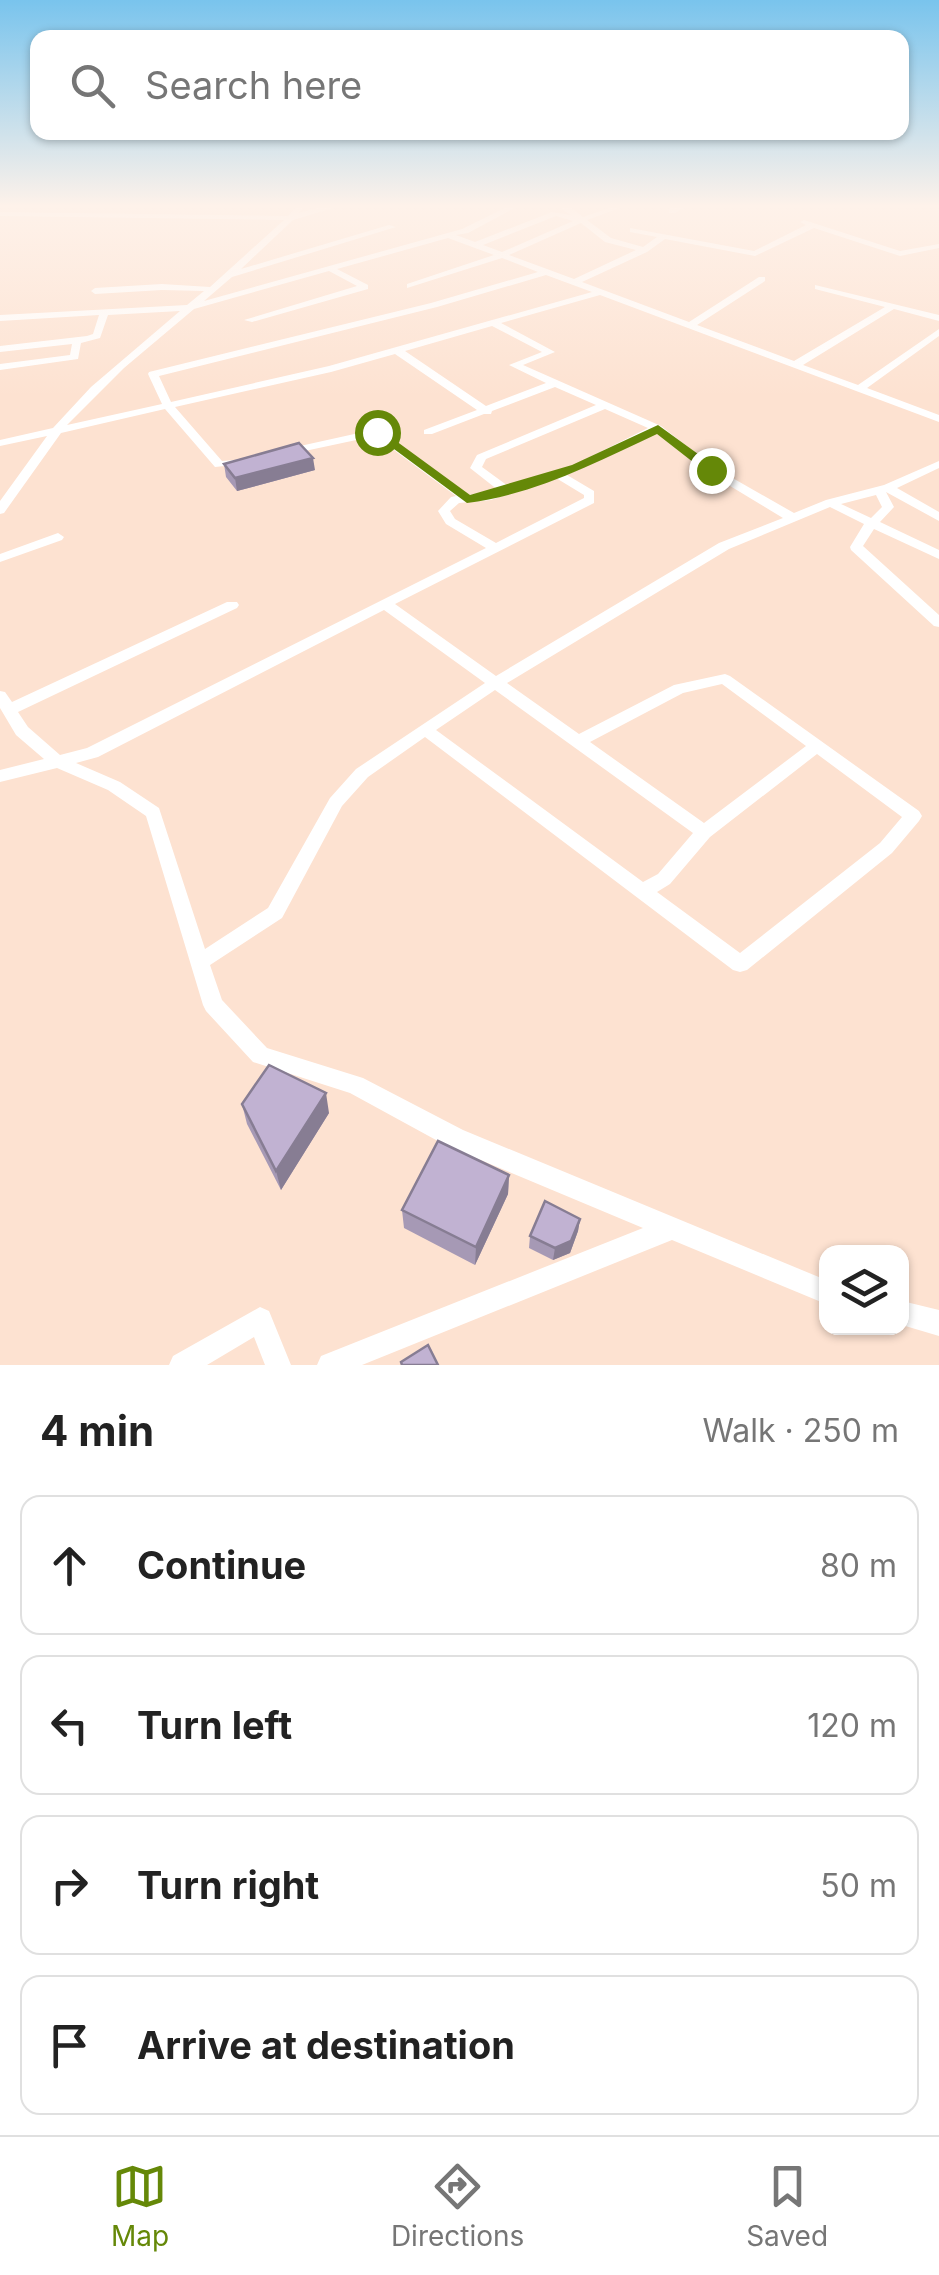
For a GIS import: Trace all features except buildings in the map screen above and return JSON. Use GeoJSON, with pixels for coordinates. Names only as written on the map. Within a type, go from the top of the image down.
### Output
{"type":"FeatureCollection","features":[{"type":"Feature","properties":{"kind":"street"},"geometry":{"type":"LineString","coordinates":[[0,510],[53,431],[96,387],[235,269]]}},
{"type":"Feature","properties":{"kind":"street"},"geometry":{"type":"LineString","coordinates":[[227,276],[251,269]]}},
{"type":"Feature","properties":{"kind":"street"},"geometry":{"type":"LineString","coordinates":[[0,318],[188,308],[326,269]]}},
{"type":"Feature","properties":{"kind":"street"},"geometry":{"type":"LineString","coordinates":[[249,320],[365,287],[329,269]]}},
{"type":"Feature","properties":{"kind":"street"},"geometry":{"type":"LineString","coordinates":[[410,286],[462,269]]}},
{"type":"Feature","properties":{"kind":"street"},"geometry":{"type":"LineString","coordinates":[[538,269],[939,419]]}},
{"type":"Feature","properties":{"kind":"street"},"geometry":{"type":"LineString","coordinates":[[575,282],[604,269]]}},
{"type":"Feature","properties":{"kind":"street"},"geometry":{"type":"LineString","coordinates":[[467,499],[377,432],[219,465],[167,406],[153,374],[434,306],[546,272]]}},
{"type":"Feature","properties":{"kind":"street"},"geometry":{"type":"LineString","coordinates":[[690,326],[762,279]]}},
{"type":"Feature","properties":{"kind":"street"},"geometry":{"type":"LineString","coordinates":[[818,287],[939,318]]}},
{"type":"Feature","properties":{"kind":"street"},"geometry":{"type":"LineString","coordinates":[[94,291],[209,289]]}},
{"type":"Feature","properties":{"kind":"street"},"geometry":{"type":"LineString","coordinates":[[0,443],[398,351],[601,292]]}},
{"type":"Feature","properties":{"kind":"street"},"geometry":{"type":"LineString","coordinates":[[795,365],[890,307]]}},
{"type":"Feature","properties":{"kind":"street"},"geometry":{"type":"LineString","coordinates":[[0,349],[97,336],[105,311]]}},
{"type":"Feature","properties":{"kind":"street"},"geometry":{"type":"LineString","coordinates":[[495,324],[550,352],[514,365],[658,428],[711,470],[793,518]]}},
{"type":"Feature","properties":{"kind":"street"},"geometry":{"type":"LineString","coordinates":[[858,389],[939,332]]}},
{"type":"Feature","properties":{"kind":"street"},"geometry":{"type":"LineString","coordinates":[[0,367],[75,357],[77,340]]}},
{"type":"Feature","properties":{"kind":"street"},"geometry":{"type":"LineString","coordinates":[[398,351],[487,412]]}},
{"type":"Feature","properties":{"kind":"street"},"geometry":{"type":"LineString","coordinates":[[428,432],[556,383]]}},
{"type":"Feature","properties":{"kind":"street"},"geometry":{"type":"LineString","coordinates":[[506,490],[476,468],[481,457],[605,404]]}},
{"type":"Feature","properties":{"kind":"street"},"geometry":{"type":"LineString","coordinates":[[496,548],[450,521],[444,510],[456,500],[506,490],[576,468],[658,428]]}},
{"type":"Feature","properties":{"kind":"street"},"geometry":{"type":"LineString","coordinates":[[200,962],[275,913],[336,802],[362,773],[498,682],[724,546],[830,503],[883,489],[939,464]]}},
{"type":"Feature","properties":{"kind":"street"},"geometry":{"type":"LineString","coordinates":[[0,776],[92,753],[590,500],[590,494],[556,473]]}},
{"type":"Feature","properties":{"kind":"street"},"geometry":{"type":"LineString","coordinates":[[883,489],[939,516]]}},
{"type":"Feature","properties":{"kind":"street"},"geometry":{"type":"LineString","coordinates":[[883,489],[888,507],[856,547],[939,622]]}},
{"type":"Feature","properties":{"kind":"street"},"geometry":{"type":"LineString","coordinates":[[830,503],[939,555]]}},
{"type":"Feature","properties":{"kind":"street"},"geometry":{"type":"LineString","coordinates":[[0,558],[58,537]]}},
{"type":"Feature","properties":{"kind":"street"},"geometry":{"type":"LineString","coordinates":[[384,604],[704,832]]}},
{"type":"Feature","properties":{"kind":"street"},"geometry":{"type":"LineString","coordinates":[[232,605],[4,703],[22,730],[55,760],[114,786],[153,814],[214,1004],[260,1056],[355,1086],[455,1138],[819,1289]]}},
{"type":"Feature","properties":{"kind":"street"},"geometry":{"type":"LineString","coordinates":[[426,730],[740,964],[886,848],[913,816],[725,678],[680,689],[579,741]]}},
{"type":"Feature","properties":{"kind":"street"},"geometry":{"type":"LineString","coordinates":[[644,890],[664,878],[704,832],[814,747]]}},
{"type":"Feature","properties":{"kind":"street"},"geometry":{"type":"LineString","coordinates":[[330,1365],[672,1228]]}},
{"type":"Feature","properties":{"kind":"street"},"geometry":{"type":"LineString","coordinates":[[909,1315],[939,1323]]}},
{"type":"Feature","properties":{"kind":"street"},"geometry":{"type":"LineString","coordinates":[[182,1365],[260,1320],[278,1365]]}},
{"type":"Feature","properties":{"kind":"route"},"geometry":{"type":"LineString","coordinates":[[377,432],[467,499],[486,497],[576,468],[658,428],[711,470]]}}]}
